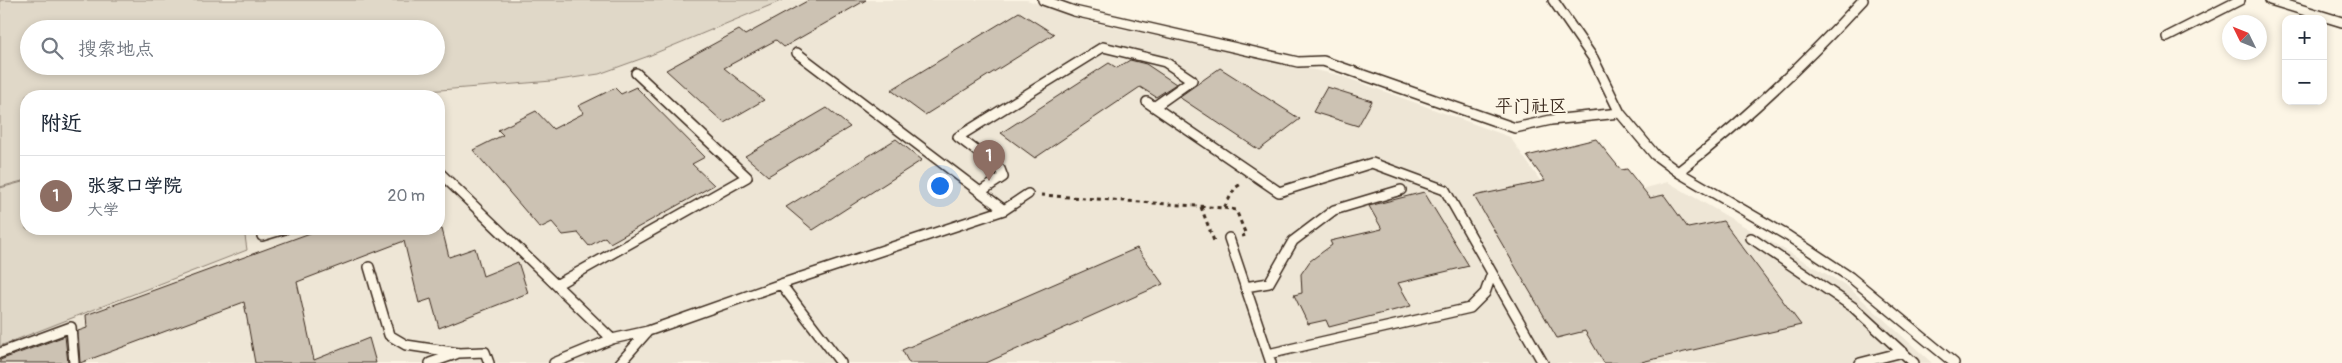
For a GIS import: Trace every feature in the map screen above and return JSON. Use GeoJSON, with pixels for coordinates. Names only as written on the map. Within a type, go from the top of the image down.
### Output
{"type":"FeatureCollection","features":[{"type":"Feature","properties":{"kind":"lane"},"geometry":{"type":"LineString","coordinates":[[1043,0],[1074,11],[1298,62],[1323,61],[1515,128],[1551,120],[1620,113]]}},
{"type":"Feature","properties":{"kind":"lane"},"geometry":{"type":"LineString","coordinates":[[1553,0],[1593,58],[1620,113],[1655,155],[1678,172],[1788,236],[1850,277],[1954,363]]}},
{"type":"Feature","properties":{"kind":"lane"},"geometry":{"type":"LineString","coordinates":[[1678,172],[1720,141],[1758,108],[1818,50],[1863,0]]}},
{"type":"Feature","properties":{"kind":"lane"},"geometry":{"type":"LineString","coordinates":[[2167,37],[2240,0]]}},
{"type":"Feature","properties":{"kind":"lane"},"geometry":{"type":"LineString","coordinates":[[2270,0],[2342,22]]}},
{"type":"Feature","properties":{"kind":"lane"},"geometry":{"type":"LineString","coordinates":[[980,192],[1003,177],[1000,169],[958,137],[1103,47],[1165,62],[1192,80],[1150,105],[1279,192],[1372,163],[1445,190],[1543,363]]}},
{"type":"Feature","properties":{"kind":"lane"},"geometry":{"type":"LineString","coordinates":[[798,54],[1004,210]]}},
{"type":"Feature","properties":{"kind":"lane"},"geometry":{"type":"LineString","coordinates":[[556,285],[747,177],[636,73]]}},
{"type":"Feature","properties":{"kind":"lane"},"geometry":{"type":"LineString","coordinates":[[445,179],[612,339]]}},
{"type":"Feature","properties":{"kind":"lane"},"geometry":{"type":"LineString","coordinates":[[1245,287],[1269,283],[1293,241],[1334,210],[1401,190]]}},
{"type":"Feature","properties":{"kind":"lane"},"geometry":{"type":"LineString","coordinates":[[554,363],[612,339],[648,330],[1004,210],[1028,194]]}},
{"type":"Feature","properties":{"kind":"lane"},"geometry":{"type":"LineString","coordinates":[[1229,238],[1270,358],[1470,308],[1482,298],[1489,288],[1492,274]]}},
{"type":"Feature","properties":{"kind":"lane"},"geometry":{"type":"LineString","coordinates":[[1751,238],[1853,307],[1914,363]]}},
{"type":"Feature","properties":{"kind":"lane"},"geometry":{"type":"LineString","coordinates":[[369,267],[389,335],[406,344],[459,353],[485,352],[489,363]]}},
{"type":"Feature","properties":{"kind":"lane"},"geometry":{"type":"LineString","coordinates":[[781,284],[841,363]]}},
{"type":"Feature","properties":{"kind":"lane"},"geometry":{"type":"LineString","coordinates":[[0,353],[71,327],[74,363]]}},
{"type":"Feature","properties":{"kind":"lane"},"geometry":{"type":"LineString","coordinates":[[620,363],[648,330]]}},
{"type":"Feature","properties":{"kind":"lane"},"geometry":{"type":"LineString","coordinates":[[1860,363],[1903,352]]}},
{"type":"Feature","properties":{"kind":"lane"},"geometry":{"type":"LineString","coordinates":[[430,363],[459,353]]}},
{"type":"Feature","properties":{"kind":"path"},"geometry":{"type":"LineString","coordinates":[[1028,194],[1224,208],[1234,188],[1253,174]]}},
{"type":"Feature","properties":{"kind":"shaded area"},"geometry":{"type":"Polygon","coordinates":[[[0,0],[783,0],[646,57],[599,74],[552,81],[440,90],[20,90],[20,182],[0,187],[0,0]]]}},
{"type":"Feature","properties":{"kind":"shaded area"},"geometry":{"type":"Polygon","coordinates":[[[783,0],[1027,0],[1093,23],[1339,75],[1510,137],[1561,211],[1668,182],[1847,286],[1932,363],[0,363],[0,187],[20,182],[20,235],[445,235],[445,90],[552,81],[599,74],[646,57],[783,0]]]}},
{"type":"Feature","properties":{"kind":"shaded area"},"geometry":{"type":"Polygon","coordinates":[[[20,183],[20,235],[245,235],[247,250],[0,346],[0,188],[20,183]]]}},
{"type":"Feature","properties":{"kind":"building"},"geometry":{"type":"Polygon","coordinates":[[[809,0],[866,0],[784,47],[776,40],[724,68],[764,100],[724,123],[666,70],[739,30],[745,35],[809,0]]]}},
{"type":"Feature","properties":{"kind":"building"},"geometry":{"type":"Polygon","coordinates":[[[1019,12],[1054,34],[925,115],[891,90],[1019,12]]]}},
{"type":"Feature","properties":{"kind":"building"},"geometry":{"type":"Polygon","coordinates":[[[1130,60],[1146,64],[1176,84],[1156,97],[1140,87],[1035,158],[1001,133],[1109,63],[1117,68],[1130,60]]]}},
{"type":"Feature","properties":{"kind":"building"},"geometry":{"type":"Polygon","coordinates":[[[1220,68],[1300,119],[1259,150],[1179,97],[1220,68]]]}},
{"type":"Feature","properties":{"kind":"building"},"geometry":{"type":"Polygon","coordinates":[[[636,87],[705,157],[692,164],[714,185],[610,243],[605,237],[589,246],[578,233],[563,235],[552,222],[540,228],[473,150],[503,135],[498,130],[536,111],[553,129],[584,113],[578,106],[615,88],[621,94],[636,87]]]}},
{"type":"Feature","properties":{"kind":"building"},"geometry":{"type":"Polygon","coordinates":[[[1327,87],[1372,101],[1358,126],[1313,112],[1327,87]]]}},
{"type":"Feature","properties":{"kind":"building"},"geometry":{"type":"Polygon","coordinates":[[[827,108],[850,127],[768,176],[745,156],[827,108]]]}},
{"type":"Feature","properties":{"kind":"building"},"geometry":{"type":"Polygon","coordinates":[[[896,139],[922,160],[813,230],[786,207],[896,139]]]}},
{"type":"Feature","properties":{"kind":"building"},"geometry":{"type":"Polygon","coordinates":[[[1596,139],[1621,170],[1627,169],[1650,198],[1664,195],[1688,228],[1723,221],[1801,325],[1637,363],[1604,363],[1585,331],[1557,338],[1474,196],[1545,181],[1527,156],[1596,139]]]}},
{"type":"Feature","properties":{"kind":"building"},"geometry":{"type":"Polygon","coordinates":[[[1424,192],[1469,266],[1398,283],[1411,306],[1329,327],[1326,320],[1308,324],[1294,295],[1302,293],[1301,274],[1310,261],[1332,245],[1330,241],[1382,229],[1369,206],[1424,192]]]}},
{"type":"Feature","properties":{"kind":"building"},"geometry":{"type":"Polygon","coordinates":[[[305,235],[444,235],[449,257],[475,248],[483,276],[518,262],[528,293],[439,328],[431,299],[419,303],[404,241],[297,282],[314,360],[369,338],[376,363],[255,363],[244,302],[80,363],[78,331],[87,328],[86,315],[305,235]]]}},
{"type":"Feature","properties":{"kind":"building"},"geometry":{"type":"Polygon","coordinates":[[[1137,248],[1163,284],[986,363],[909,363],[902,350],[1137,248]]]}},
{"type":"Feature","properties":{"kind":"building"},"geometry":{"type":"Polygon","coordinates":[[[65,336],[68,363],[0,363],[0,360],[65,336]]]}},
{"type":"Feature","properties":{"kind":"place","name":"张家口学院"},"geometry":{"type":"Point","coordinates":[989,181]}},
{"type":"Feature","properties":{"kind":"district","name":"平门社区"},"geometry":{"type":"Point","coordinates":[1531,106]}}]}
